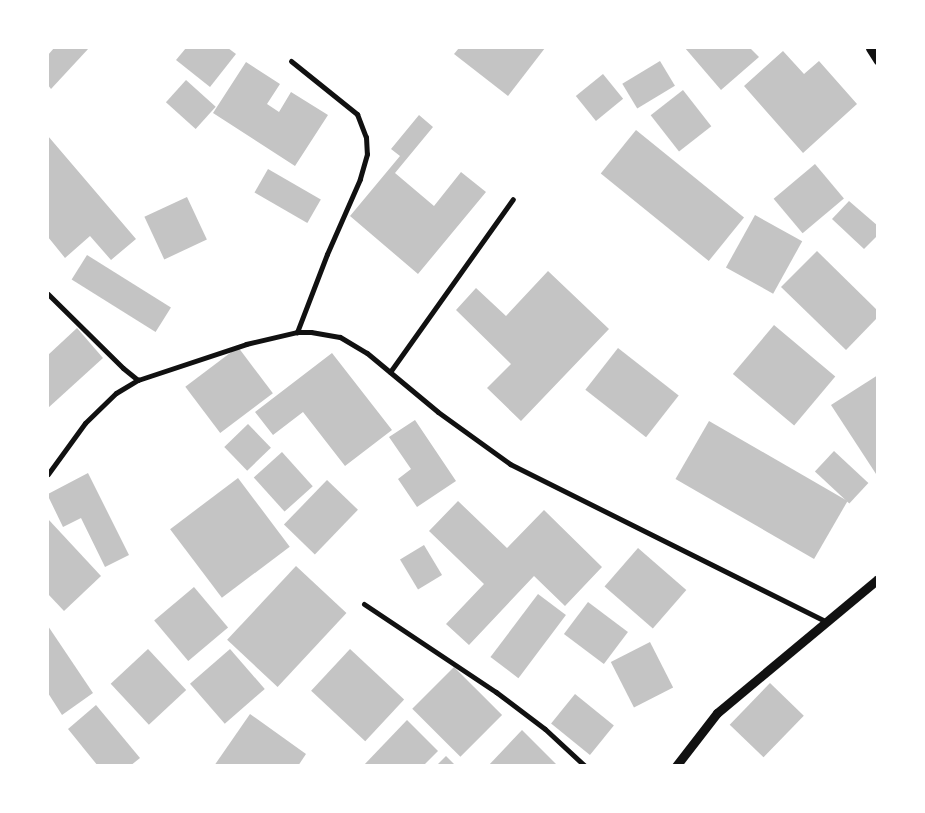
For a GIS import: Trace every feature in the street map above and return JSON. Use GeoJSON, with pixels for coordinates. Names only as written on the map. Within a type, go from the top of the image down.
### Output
{"type":"FeatureCollection","features":[{"type":"Feature","properties":{"kind":"street"},"geometry":{"type":"LineString","coordinates":[[870,48],[878,61]]}},
{"type":"Feature","properties":{"kind":"street"},"geometry":{"type":"LineString","coordinates":[[292,61],[357,114],[366,137],[367,154],[360,179],[327,254],[297,332]]}},
{"type":"Feature","properties":{"kind":"street"},"geometry":{"type":"LineString","coordinates":[[390,372],[513,200]]}},
{"type":"Feature","properties":{"kind":"street"},"geometry":{"type":"LineString","coordinates":[[48,294],[123,368],[138,380]]}},
{"type":"Feature","properties":{"kind":"street"},"geometry":{"type":"LineString","coordinates":[[48,474],[85,423],[116,393],[138,380],[246,344],[297,332],[340,337],[368,353],[466,434],[510,464],[682,548],[825,621]]}},
{"type":"Feature","properties":{"kind":"street"},"geometry":{"type":"LineString","coordinates":[[676,766],[716,713],[878,579]]}},
{"type":"Feature","properties":{"kind":"street"},"geometry":{"type":"LineString","coordinates":[[364,604],[496,692],[544,729],[585,766]]}},
{"type":"Feature","properties":{"kind":"building"},"geometry":{"type":"Polygon","coordinates":[[[54,48],[89,48],[51,89],[48,85],[48,55],[54,48]]]}},
{"type":"Feature","properties":{"kind":"building"},"geometry":{"type":"Polygon","coordinates":[[[186,48],[228,48],[236,54],[210,87],[176,60],[186,48]]]}},
{"type":"Feature","properties":{"kind":"building"},"geometry":{"type":"Polygon","coordinates":[[[459,48],[545,48],[508,96],[454,54],[459,48]]]}},
{"type":"Feature","properties":{"kind":"building"},"geometry":{"type":"Polygon","coordinates":[[[685,48],[750,48],[759,57],[721,90],[685,48]]]}},
{"type":"Feature","properties":{"kind":"building"},"geometry":{"type":"Polygon","coordinates":[[[783,51],[804,74],[819,61],[857,104],[803,153],[744,86],[783,51]]]}},
{"type":"Feature","properties":{"kind":"building"},"geometry":{"type":"Polygon","coordinates":[[[660,61],[675,86],[637,109],[622,84],[660,61]]]}},
{"type":"Feature","properties":{"kind":"building"},"geometry":{"type":"Polygon","coordinates":[[[246,62],[280,84],[267,104],[279,112],[291,92],[328,115],[295,166],[213,113],[246,62]]]}},
{"type":"Feature","properties":{"kind":"building"},"geometry":{"type":"Polygon","coordinates":[[[603,74],[623,99],[596,121],[576,96],[603,74]]]}},
{"type":"Feature","properties":{"kind":"building"},"geometry":{"type":"Polygon","coordinates":[[[186,80],[216,107],[196,129],[166,102],[186,80]]]}},
{"type":"Feature","properties":{"kind":"building"},"geometry":{"type":"Polygon","coordinates":[[[683,90],[711,126],[679,151],[651,115],[683,90]]]}},
{"type":"Feature","properties":{"kind":"building"},"geometry":{"type":"Polygon","coordinates":[[[419,115],[433,127],[395,173],[434,206],[461,172],[486,192],[418,274],[350,216],[400,156],[391,149],[419,115]]]}},
{"type":"Feature","properties":{"kind":"building"},"geometry":{"type":"Polygon","coordinates":[[[636,130],[744,217],[709,261],[601,174],[636,130]]]}},
{"type":"Feature","properties":{"kind":"building"},"geometry":{"type":"Polygon","coordinates":[[[48,136],[136,239],[111,260],[90,236],[65,258],[48,237],[48,136]]]}},
{"type":"Feature","properties":{"kind":"building"},"geometry":{"type":"Polygon","coordinates":[[[815,164],[844,198],[803,233],[774,199],[815,164]]]}},
{"type":"Feature","properties":{"kind":"building"},"geometry":{"type":"Polygon","coordinates":[[[268,169],[321,200],[307,223],[254,192],[268,169]]]}},
{"type":"Feature","properties":{"kind":"building"},"geometry":{"type":"Polygon","coordinates":[[[187,197],[207,240],[164,259],[144,217],[187,197]]]}},
{"type":"Feature","properties":{"kind":"building"},"geometry":{"type":"Polygon","coordinates":[[[849,201],[878,226],[878,235],[864,249],[832,219],[849,201]]]}},
{"type":"Feature","properties":{"kind":"building"},"geometry":{"type":"Polygon","coordinates":[[[755,215],[802,241],[773,294],[726,267],[755,215]]]}},
{"type":"Feature","properties":{"kind":"building"},"geometry":{"type":"Polygon","coordinates":[[[817,251],[878,311],[878,317],[846,350],[781,287],[817,251]]]}},
{"type":"Feature","properties":{"kind":"building"},"geometry":{"type":"Polygon","coordinates":[[[87,255],[171,307],[156,332],[72,280],[87,255]]]}},
{"type":"Feature","properties":{"kind":"building"},"geometry":{"type":"Polygon","coordinates":[[[548,271],[609,329],[521,421],[487,388],[511,364],[456,310],[476,288],[506,316],[548,271]]]}},
{"type":"Feature","properties":{"kind":"building"},"geometry":{"type":"Polygon","coordinates":[[[774,325],[835,376],[794,425],[733,374],[774,325]]]}},
{"type":"Feature","properties":{"kind":"building"},"geometry":{"type":"Polygon","coordinates":[[[77,328],[103,358],[48,408],[48,355],[77,328]]]}},
{"type":"Feature","properties":{"kind":"building"},"geometry":{"type":"Polygon","coordinates":[[[238,347],[273,393],[220,433],[185,387],[238,347]]]}},
{"type":"Feature","properties":{"kind":"building"},"geometry":{"type":"Polygon","coordinates":[[[618,348],[679,395],[646,437],[585,390],[618,348]]]}},
{"type":"Feature","properties":{"kind":"building"},"geometry":{"type":"Polygon","coordinates":[[[332,353],[392,430],[345,466],[303,412],[273,435],[255,412],[332,353]]]}},
{"type":"Feature","properties":{"kind":"building"},"geometry":{"type":"Polygon","coordinates":[[[878,375],[878,477],[831,405],[878,375]]]}},
{"type":"Feature","properties":{"kind":"building"},"geometry":{"type":"Polygon","coordinates":[[[415,420],[456,481],[417,507],[398,479],[411,469],[389,437],[415,420]]]}},
{"type":"Feature","properties":{"kind":"building"},"geometry":{"type":"Polygon","coordinates":[[[709,421],[848,501],[814,559],[676,479],[709,421]]]}},
{"type":"Feature","properties":{"kind":"building"},"geometry":{"type":"Polygon","coordinates":[[[248,424],[271,448],[247,471],[224,447],[248,424]]]}},
{"type":"Feature","properties":{"kind":"building"},"geometry":{"type":"Polygon","coordinates":[[[834,451],[868,483],[849,504],[815,471],[834,451]]]}},
{"type":"Feature","properties":{"kind":"building"},"geometry":{"type":"Polygon","coordinates":[[[282,452],[313,486],[285,512],[254,477],[282,452]]]}},
{"type":"Feature","properties":{"kind":"building"},"geometry":{"type":"Polygon","coordinates":[[[88,473],[129,555],[105,567],[81,518],[63,527],[48,496],[48,494],[88,473]]]}},
{"type":"Feature","properties":{"kind":"building"},"geometry":{"type":"Polygon","coordinates":[[[238,478],[290,547],[222,598],[170,529],[238,478]]]}},
{"type":"Feature","properties":{"kind":"building"},"geometry":{"type":"Polygon","coordinates":[[[327,480],[358,510],[315,554],[284,525],[327,480]]]}},
{"type":"Feature","properties":{"kind":"building"},"geometry":{"type":"Polygon","coordinates":[[[458,501],[507,548],[544,510],[602,567],[565,606],[534,576],[469,645],[446,624],[484,584],[429,531],[458,501]]]}},
{"type":"Feature","properties":{"kind":"building"},"geometry":{"type":"Polygon","coordinates":[[[48,519],[101,576],[64,611],[48,594],[48,519]]]}},
{"type":"Feature","properties":{"kind":"building"},"geometry":{"type":"Polygon","coordinates":[[[424,545],[442,575],[418,589],[400,559],[424,545]]]}},
{"type":"Feature","properties":{"kind":"building"},"geometry":{"type":"Polygon","coordinates":[[[638,548],[686,590],[653,628],[605,586],[638,548]]]}},
{"type":"Feature","properties":{"kind":"building"},"geometry":{"type":"Polygon","coordinates":[[[296,566],[346,613],[278,687],[227,640],[296,566]]]}},
{"type":"Feature","properties":{"kind":"building"},"geometry":{"type":"Polygon","coordinates":[[[194,587],[228,628],[188,661],[154,620],[194,587]]]}},
{"type":"Feature","properties":{"kind":"building"},"geometry":{"type":"Polygon","coordinates":[[[538,594],[566,615],[518,678],[490,657],[538,594]]]}},
{"type":"Feature","properties":{"kind":"building"},"geometry":{"type":"Polygon","coordinates":[[[588,602],[628,632],[604,664],[564,634],[588,602]]]}},
{"type":"Feature","properties":{"kind":"building"},"geometry":{"type":"Polygon","coordinates":[[[48,626],[93,693],[62,715],[48,693],[48,626]]]}},
{"type":"Feature","properties":{"kind":"building"},"geometry":{"type":"Polygon","coordinates":[[[650,642],[673,687],[634,707],[611,662],[650,642]]]}},
{"type":"Feature","properties":{"kind":"building"},"geometry":{"type":"Polygon","coordinates":[[[148,649],[186,690],[149,725],[111,684],[148,649]]]}},
{"type":"Feature","properties":{"kind":"building"},"geometry":{"type":"Polygon","coordinates":[[[230,649],[265,689],[225,724],[190,684],[230,649]]]}},
{"type":"Feature","properties":{"kind":"building"},"geometry":{"type":"Polygon","coordinates":[[[350,649],[404,699],[365,741],[311,691],[350,649]]]}},
{"type":"Feature","properties":{"kind":"building"},"geometry":{"type":"Polygon","coordinates":[[[454,667],[502,715],[460,757],[412,709],[454,667]]]}},
{"type":"Feature","properties":{"kind":"building"},"geometry":{"type":"Polygon","coordinates":[[[770,683],[804,716],[764,757],[730,725],[770,683]]]}},
{"type":"Feature","properties":{"kind":"building"},"geometry":{"type":"Polygon","coordinates":[[[575,694],[614,725],[590,755],[551,724],[575,694]]]}},
{"type":"Feature","properties":{"kind":"building"},"geometry":{"type":"Polygon","coordinates":[[[96,705],[140,758],[130,766],[98,766],[68,729],[96,705]]]}},
{"type":"Feature","properties":{"kind":"building"},"geometry":{"type":"Polygon","coordinates":[[[250,714],[306,754],[298,766],[214,766],[250,714]]]}},
{"type":"Feature","properties":{"kind":"building"},"geometry":{"type":"Polygon","coordinates":[[[407,720],[438,751],[423,766],[363,766],[407,720]]]}},
{"type":"Feature","properties":{"kind":"building"},"geometry":{"type":"Polygon","coordinates":[[[522,730],[558,766],[488,766],[522,730]]]}},
{"type":"Feature","properties":{"kind":"building"},"geometry":{"type":"Polygon","coordinates":[[[446,756],[456,766],[436,766],[446,756]]]}}]}
